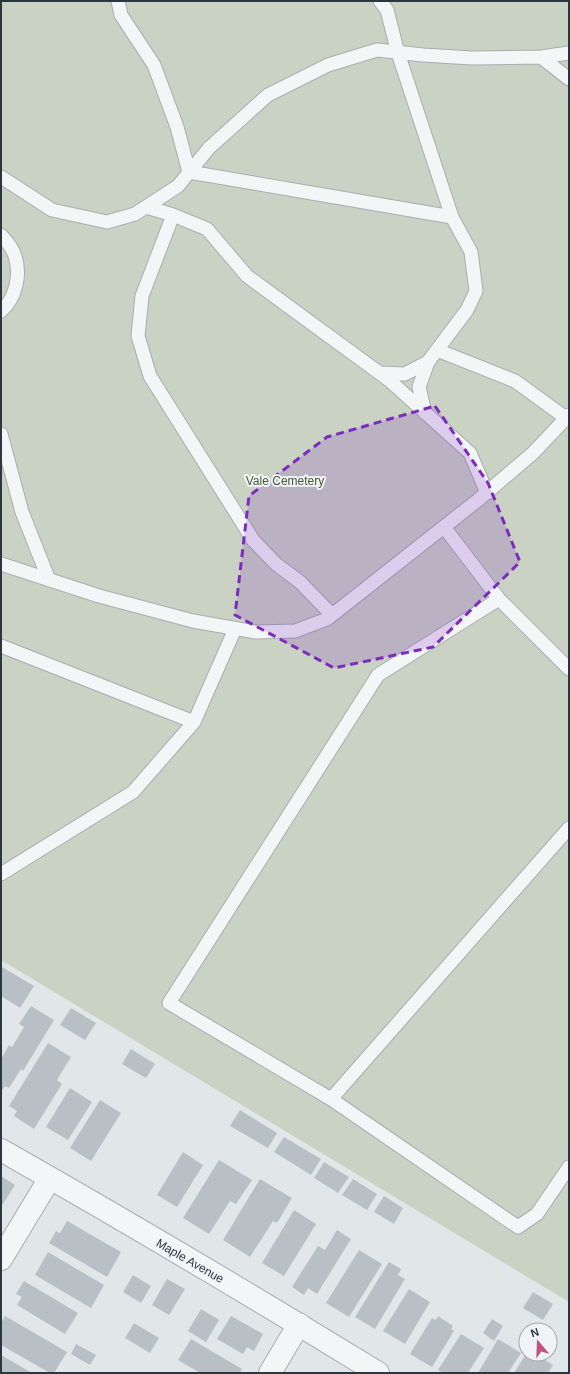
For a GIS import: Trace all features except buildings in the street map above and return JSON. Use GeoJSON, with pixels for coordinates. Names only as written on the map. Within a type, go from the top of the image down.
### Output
{"type":"FeatureCollection","features":[{"type":"Feature","properties":{"kind":"street","name":"Maple Avenue"},"geometry":{"type":"LineString","coordinates":[[1,1150],[299,1324],[378,1373]]}},
{"type":"Feature","properties":{"kind":"street"},"geometry":{"type":"LineString","coordinates":[[1,1260],[50,1178]]}},
{"type":"Feature","properties":{"kind":"street"},"geometry":{"type":"LineString","coordinates":[[270,1373],[299,1324]]}},
{"type":"Feature","properties":{"kind":"lane"},"geometry":{"type":"LineString","coordinates":[[118,1],[121,15],[154,65],[177,127],[189,172]]}},
{"type":"Feature","properties":{"kind":"lane"},"geometry":{"type":"LineString","coordinates":[[380,1],[387,10],[398,53],[452,217],[471,252],[476,291],[467,310],[428,362],[419,387],[425,413]]}},
{"type":"Feature","properties":{"kind":"lane"},"geometry":{"type":"LineString","coordinates":[[1,177],[52,210],[107,222],[134,214],[178,186],[209,148],[268,95],[328,65],[377,50],[398,53],[472,58],[541,57],[569,52]]}},
{"type":"Feature","properties":{"kind":"lane"},"geometry":{"type":"LineString","coordinates":[[541,57],[569,79]]}},
{"type":"Feature","properties":{"kind":"lane"},"geometry":{"type":"LineString","coordinates":[[189,172],[452,217]]}},
{"type":"Feature","properties":{"kind":"lane"},"geometry":{"type":"LineString","coordinates":[[146,207],[173,215],[207,229],[248,276],[380,374],[470,453],[487,493]]}},
{"type":"Feature","properties":{"kind":"lane"},"geometry":{"type":"LineString","coordinates":[[173,215],[142,296],[138,336],[150,376],[252,540],[276,564],[300,582],[332,615]]}},
{"type":"Feature","properties":{"kind":"lane"},"geometry":{"type":"LineString","coordinates":[[1,235],[8,242],[15,256],[18,274],[15,290],[6,306],[1,311]]}},
{"type":"Feature","properties":{"kind":"lane"},"geometry":{"type":"LineString","coordinates":[[1,564],[99,596],[193,621],[256,632],[295,631],[327,619],[487,493],[533,453],[567,416],[515,381],[437,350]]}},
{"type":"Feature","properties":{"kind":"lane"},"geometry":{"type":"LineString","coordinates":[[380,374],[405,374],[428,362]]}},
{"type":"Feature","properties":{"kind":"lane"},"geometry":{"type":"LineString","coordinates":[[1,434],[22,512],[49,580]]}},
{"type":"Feature","properties":{"kind":"lane"},"geometry":{"type":"LineString","coordinates":[[444,527],[499,599],[569,668]]}},
{"type":"Feature","properties":{"kind":"lane"},"geometry":{"type":"LineString","coordinates":[[499,599],[378,675],[169,1003],[331,1099],[518,1227],[537,1214],[569,1167]]}},
{"type":"Feature","properties":{"kind":"lane"},"geometry":{"type":"LineString","coordinates":[[1,874],[133,792],[194,722],[235,628]]}},
{"type":"Feature","properties":{"kind":"lane"},"geometry":{"type":"LineString","coordinates":[[1,646],[194,722]]}},
{"type":"Feature","properties":{"kind":"lane"},"geometry":{"type":"LineString","coordinates":[[331,1099],[569,828]]}},
{"type":"Feature","properties":{"kind":"highlighted area"},"geometry":{"type":"Polygon","coordinates":[[[435,406],[488,483],[520,562],[433,647],[334,668],[235,615],[249,496],[327,437],[435,406]]]}},
{"type":"Feature","properties":{"kind":"green space","name":"Vale Cemetery"},"geometry":{"type":"Polygon","coordinates":[[[1,1],[569,1],[569,1302],[1,960],[1,1]]]}}]}
